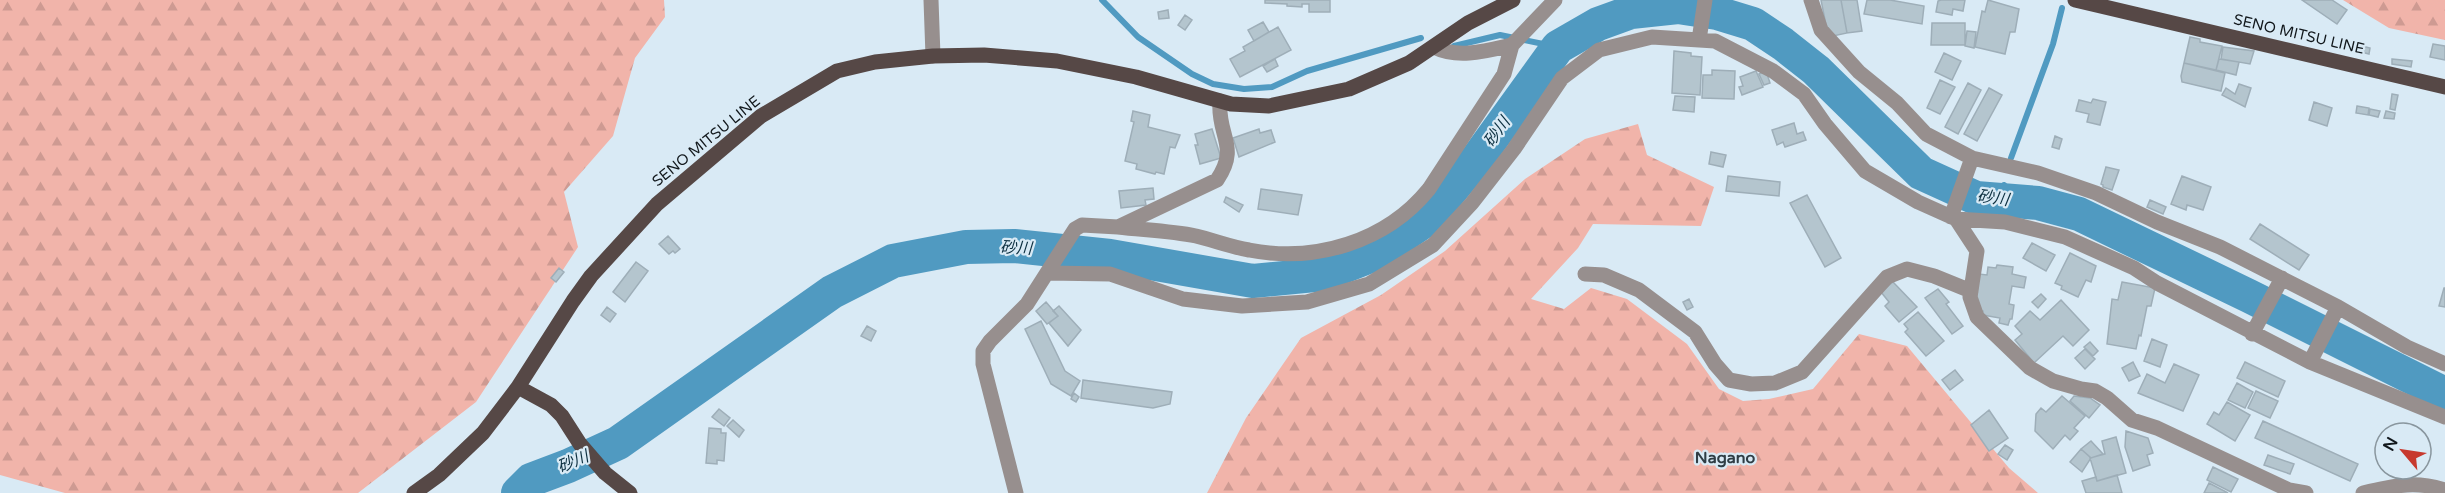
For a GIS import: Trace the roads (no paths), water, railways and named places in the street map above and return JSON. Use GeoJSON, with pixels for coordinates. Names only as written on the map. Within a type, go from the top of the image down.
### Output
{"type":"FeatureCollection","features":[{"type":"Feature","properties":{"kind":"main road","name":"SENO MITSU LINE"},"geometry":{"type":"LineString","coordinates":[[414,493],[440,475],[483,433],[518,387],[573,300],[611,253],[657,204],[761,116],[837,71],[875,62],[933,56],[984,55],[1057,61],[1136,77],[1231,104],[1269,106],[1349,89],[1409,63],[1468,23],[1513,0]]}},
{"type":"Feature","properties":{"kind":"main road","name":"SENO MITSU LINE"},"geometry":{"type":"LineString","coordinates":[[2075,0],[2445,87]]}},
{"type":"Feature","properties":{"kind":"main road"},"geometry":{"type":"LineString","coordinates":[[518,387],[551,405],[605,473],[630,493]]}},
{"type":"Feature","properties":{"kind":"street"},"geometry":{"type":"LineString","coordinates":[[931,0],[933,56]]}},
{"type":"Feature","properties":{"kind":"street"},"geometry":{"type":"LineString","coordinates":[[1016,493],[983,364],[983,351],[1027,304],[1075,229],[1082,225],[1194,236],[1249,250],[1289,255],[1324,252],[1352,244],[1392,223],[1416,206],[1504,74],[1512,45],[1555,0]]}},
{"type":"Feature","properties":{"kind":"street"},"geometry":{"type":"LineString","coordinates":[[1699,40],[1705,0]]}},
{"type":"Feature","properties":{"kind":"street"},"geometry":{"type":"LineString","coordinates":[[1811,0],[1821,30],[1858,72],[1897,103],[1926,134],[1972,158],[2038,173],[2096,192],[2157,222],[2220,247],[2338,306],[2407,347],[2445,364]]}},
{"type":"Feature","properties":{"kind":"street"},"geometry":{"type":"LineString","coordinates":[[1048,273],[1110,274],[1183,299],[1242,306],[1307,302],[1369,284],[1433,245],[1473,203],[1514,149],[1562,78],[1599,50],[1652,37],[1715,41],[1773,71],[1804,94],[1825,124],[1865,171],[1918,202],[1954,218],[2006,222],[2065,237],[2134,268],[2157,283],[2252,334],[2310,362],[2445,417]]}},
{"type":"Feature","properties":{"kind":"street"},"geometry":{"type":"LineString","coordinates":[[1434,47],[1443,51],[1473,53],[1512,45]]}},
{"type":"Feature","properties":{"kind":"street"},"geometry":{"type":"LineString","coordinates":[[1119,228],[1217,180],[1229,158],[1227,143],[1218,118],[1220,100]]}},
{"type":"Feature","properties":{"kind":"street"},"geometry":{"type":"LineString","coordinates":[[1954,218],[1972,158]]}},
{"type":"Feature","properties":{"kind":"street"},"geometry":{"type":"LineString","coordinates":[[1954,218],[1977,251],[1970,297],[1977,317],[2030,368],[2053,381],[2095,391],[2107,398],[2132,420],[2157,428],[2289,490],[2306,493]]}},
{"type":"Feature","properties":{"kind":"street"},"geometry":{"type":"LineString","coordinates":[[1585,274],[1604,275],[1639,290],[1695,332],[1715,364],[1729,380],[1751,384],[1774,383],[1802,372],[1887,277],[1907,269],[1934,276],[1971,291]]}},
{"type":"Feature","properties":{"kind":"street"},"geometry":{"type":"LineString","coordinates":[[2252,334],[2282,278]]}},
{"type":"Feature","properties":{"kind":"street"},"geometry":{"type":"LineString","coordinates":[[2310,362],[2338,306]]}},
{"type":"Feature","properties":{"kind":"street"},"geometry":{"type":"LineString","coordinates":[[2363,493],[2399,485],[2426,484],[2445,490]]}},
{"type":"Feature","properties":{"kind":"waterway"},"geometry":{"type":"LineString","coordinates":[[1102,0],[1138,37],[1192,74],[1213,84],[1244,89],[1272,87],[1307,71],[1421,38]]}},
{"type":"Feature","properties":{"kind":"waterway","name":"砂川"},"geometry":{"type":"LineString","coordinates":[[518,493],[531,480],[618,443],[832,292],[893,261],[966,247],[1014,246],[1110,256],[1253,281],[1325,274],[1378,253],[1427,219],[1477,159],[1558,47],[1598,24],[1631,12],[1678,7],[1717,13],[1753,24],[1783,44],[1816,70],[1921,173],[1976,198],[2038,203],[2079,214],[2445,394]]}},
{"type":"Feature","properties":{"kind":"waterway"},"geometry":{"type":"LineString","coordinates":[[2011,158],[2053,44],[2062,8]]}},
{"type":"Feature","properties":{"kind":"waterway"},"geometry":{"type":"LineString","coordinates":[[1454,46],[1500,35],[1558,47]]}},
{"type":"Feature","properties":{"kind":"waterway"},"geometry":{"type":"LineString","coordinates":[[2000,200],[2004,185]]}},
{"type":"Feature","properties":{"kind":"district","name":"Nagano"},"geometry":{"type":"Point","coordinates":[1725,458]}}]}
